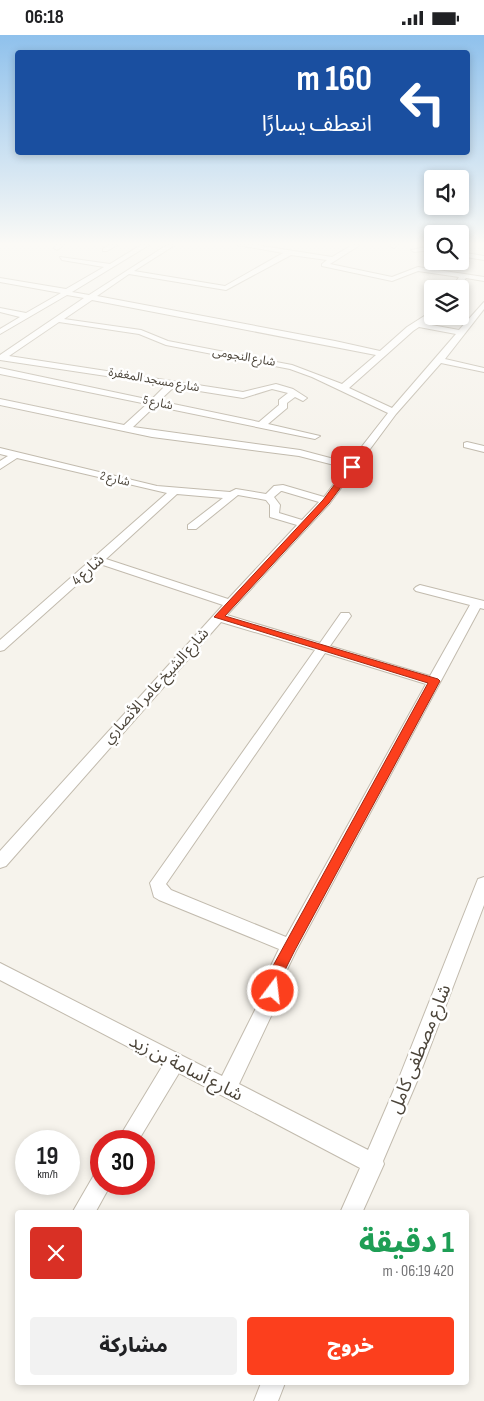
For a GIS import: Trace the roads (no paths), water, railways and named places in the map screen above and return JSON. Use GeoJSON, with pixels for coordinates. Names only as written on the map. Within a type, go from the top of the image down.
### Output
{"type":"FeatureCollection","features":[{"type":"Feature","properties":{"kind":"street"},"geometry":{"type":"LineString","coordinates":[[0,333],[40,309]]}},
{"type":"Feature","properties":{"kind":"street"},"geometry":{"type":"LineString","coordinates":[[1,357],[41,332],[72,309]]}},
{"type":"Feature","properties":{"kind":"street"},"geometry":{"type":"LineString","coordinates":[[153,309],[335,343],[382,354]]}},
{"type":"Feature","properties":{"kind":"street","name":"شارع الشيخ عامر الأنصاري"},"geometry":{"type":"LineString","coordinates":[[0,862],[219,617],[326,501],[393,412],[480,309]]}},
{"type":"Feature","properties":{"kind":"street","name":"شارع النجومى"},"geometry":{"type":"LineString","coordinates":[[0,310],[25,317],[58,318],[141,333],[166,343],[304,370],[393,412]]}},
{"type":"Feature","properties":{"kind":"street"},"geometry":{"type":"LineString","coordinates":[[36,311],[46,312]]}},
{"type":"Feature","properties":{"kind":"street"},"geometry":{"type":"LineString","coordinates":[[342,388],[410,329],[424,321]]}},
{"type":"Feature","properties":{"kind":"street"},"geometry":{"type":"LineString","coordinates":[[419,325],[461,333]]}},
{"type":"Feature","properties":{"kind":"street"},"geometry":{"type":"LineString","coordinates":[[9,327],[41,332]]}},
{"type":"Feature","properties":{"kind":"street"},"geometry":{"type":"LineString","coordinates":[[0,333],[10,337]]}},
{"type":"Feature","properties":{"kind":"street"},"geometry":{"type":"LineString","coordinates":[[19,339],[28,340]]}},
{"type":"Feature","properties":{"kind":"street"},"geometry":{"type":"LineString","coordinates":[[0,345],[16,348]]}},
{"type":"Feature","properties":{"kind":"street","name":"شارع مسجد المغفرة"},"geometry":{"type":"LineString","coordinates":[[1,357],[247,395],[275,386],[303,398]]}},
{"type":"Feature","properties":{"kind":"street"},"geometry":{"type":"LineString","coordinates":[[438,360],[484,370]]}},
{"type":"Feature","properties":{"kind":"street","name":"شارع 5"},"geometry":{"type":"LineString","coordinates":[[0,371],[262,424],[315,437]]}},
{"type":"Feature","properties":{"kind":"street"},"geometry":{"type":"LineString","coordinates":[[126,429],[173,383]]}},
{"type":"Feature","properties":{"kind":"street"},"geometry":{"type":"LineString","coordinates":[[262,424],[284,406],[282,402],[294,393]]}},
{"type":"Feature","properties":{"kind":"street"},"geometry":{"type":"LineString","coordinates":[[0,401],[126,429],[300,453],[352,467]]}},
{"type":"Feature","properties":{"kind":"street"},"geometry":{"type":"LineString","coordinates":[[468,445],[484,449]]}},
{"type":"Feature","properties":{"kind":"street","name":"شارع 2"},"geometry":{"type":"LineString","coordinates":[[0,451],[174,492],[232,495],[240,492],[269,497]]}},
{"type":"Feature","properties":{"kind":"street"},"geometry":{"type":"LineString","coordinates":[[0,466],[15,455]]}},
{"type":"Feature","properties":{"kind":"street"},"geometry":{"type":"LineString","coordinates":[[304,524],[274,515],[275,505],[269,497],[277,489],[283,488],[326,501]]}},
{"type":"Feature","properties":{"kind":"street","name":"شارع 4"},"geometry":{"type":"LineString","coordinates":[[0,647],[174,492]]}},
{"type":"Feature","properties":{"kind":"street"},"geometry":{"type":"LineString","coordinates":[[192,527],[232,495]]}},
{"type":"Feature","properties":{"kind":"street"},"geometry":{"type":"LineString","coordinates":[[99,560],[231,604]]}},
{"type":"Feature","properties":{"kind":"street"},"geometry":{"type":"LineString","coordinates":[[226,1089],[272,995],[273,980],[290,946],[435,681],[481,604],[420,589]]}},
{"type":"Feature","properties":{"kind":"street"},"geometry":{"type":"LineString","coordinates":[[290,946],[165,895],[160,892],[158,883],[344,616]]}},
{"type":"Feature","properties":{"kind":"street"},"geometry":{"type":"LineString","coordinates":[[219,617],[435,681]]}},
{"type":"Feature","properties":{"kind":"street","name":"شارع مصطفى كامل"},"geometry":{"type":"LineString","coordinates":[[352,1210],[374,1163],[484,884]]}},
{"type":"Feature","properties":{"kind":"street","name":"شارع أسامة بن زيد"},"geometry":{"type":"LineString","coordinates":[[0,971],[175,1063],[374,1163]]}},
{"type":"Feature","properties":{"kind":"street"},"geometry":{"type":"LineString","coordinates":[[133,1130],[175,1063]]}},
{"type":"Feature","properties":{"kind":"street"},"geometry":{"type":"LineString","coordinates":[[85,1210],[93,1195]]}},
{"type":"Feature","properties":{"kind":"street"},"geometry":{"type":"LineString","coordinates":[[266,1401],[272,1385]]}}]}
